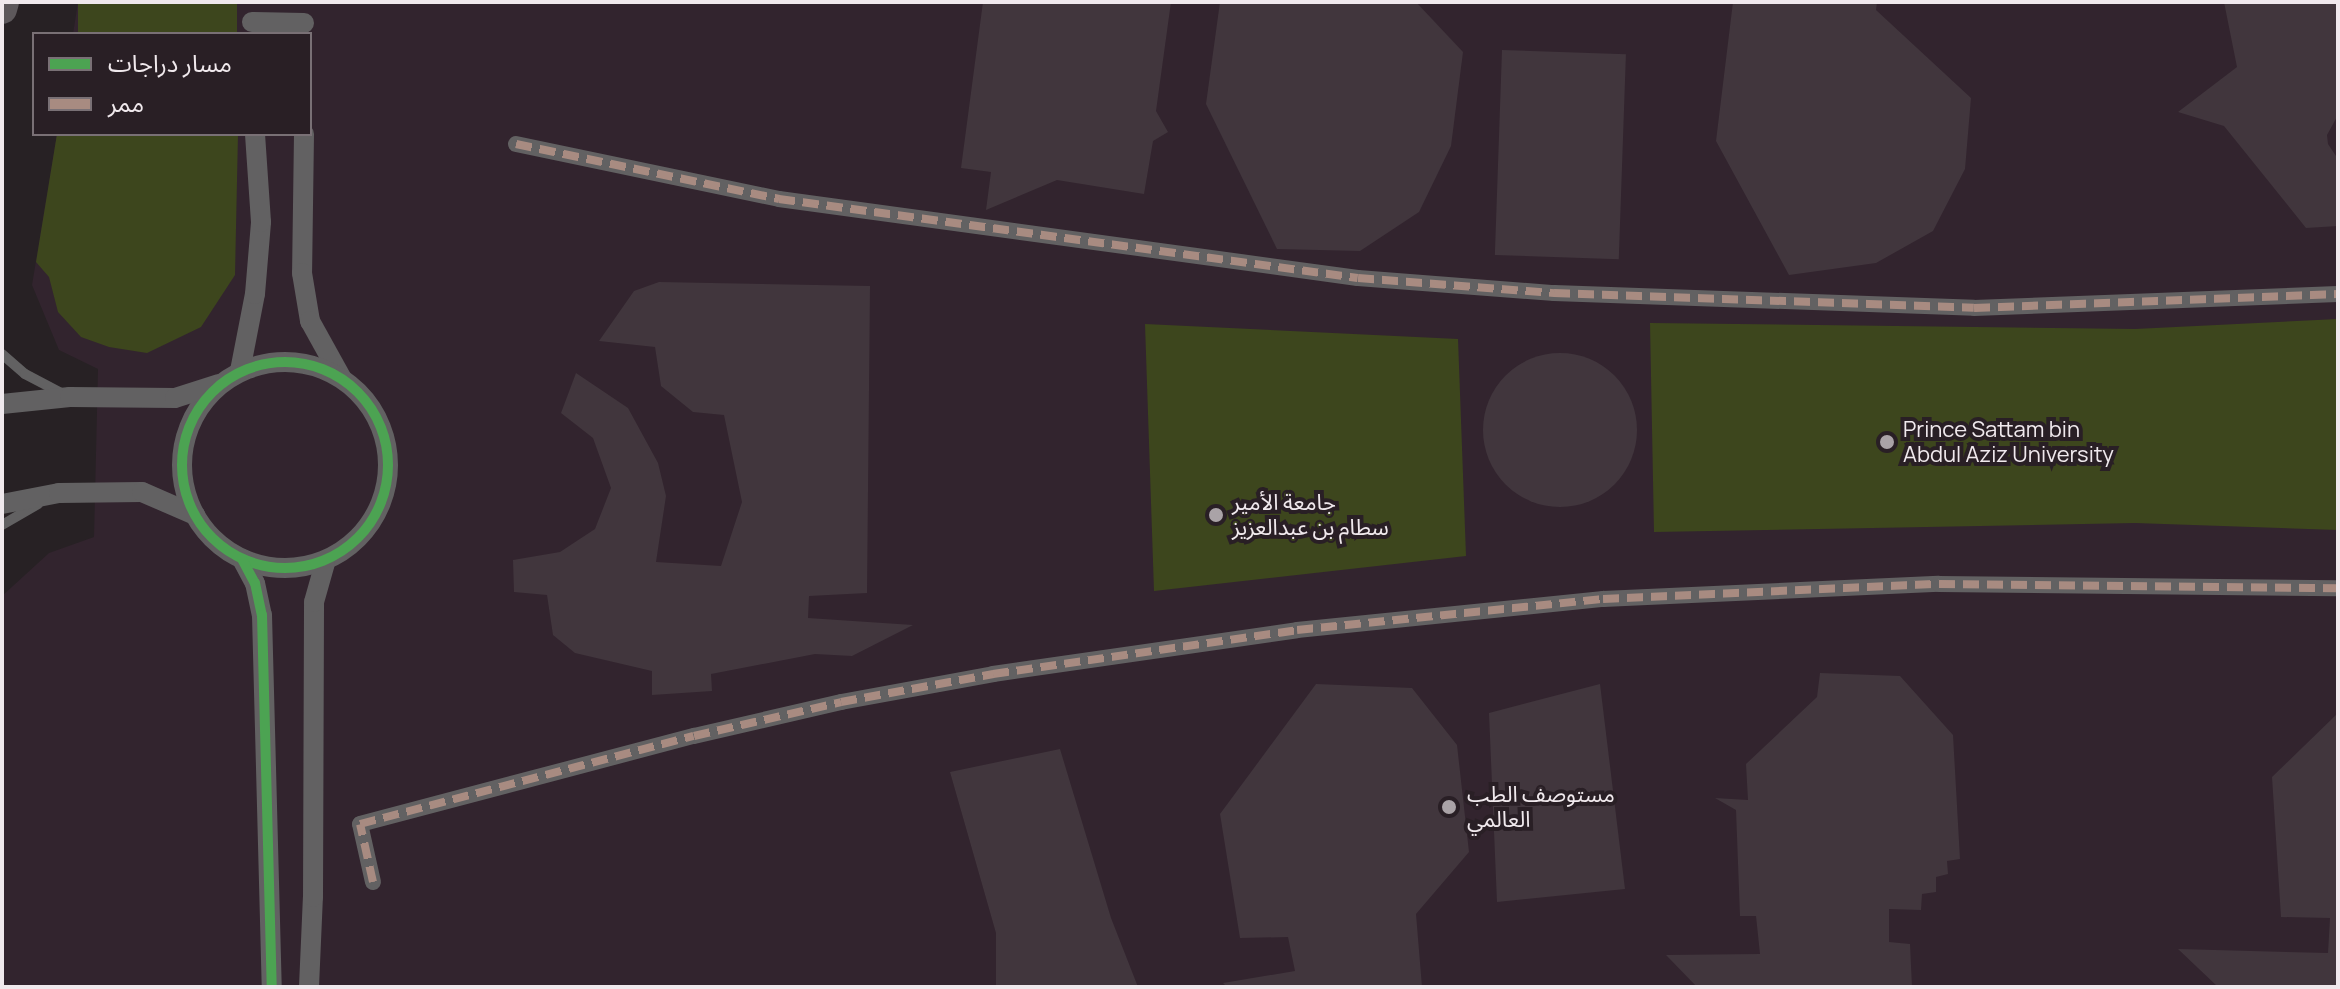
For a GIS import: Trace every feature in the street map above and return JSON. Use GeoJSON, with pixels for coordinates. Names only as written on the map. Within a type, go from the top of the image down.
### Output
{"type":"FeatureCollection","features":[{"type":"Feature","properties":{"kind":"main road"},"geometry":{"type":"LineString","coordinates":[[2,9],[4,2]]}},
{"type":"Feature","properties":{"kind":"street"},"geometry":{"type":"LineString","coordinates":[[252,19],[304,20]]}},
{"type":"Feature","properties":{"kind":"street"},"geometry":{"type":"LineString","coordinates":[[240,371],[255,294],[261,222],[255,136]]}},
{"type":"Feature","properties":{"kind":"street"},"geometry":{"type":"LineString","coordinates":[[219,384],[196,411],[183,445],[183,481],[195,515],[215,541],[242,559],[271,567],[325,563],[356,539],[375,514],[386,485],[388,455],[380,424],[364,398],[341,377],[310,321],[302,273],[304,136]]}},
{"type":"Feature","properties":{"kind":"street"},"geometry":{"type":"LineString","coordinates":[[516,144],[779,199],[1358,278],[1554,293],[1974,308],[2338,294]]}},
{"type":"Feature","properties":{"kind":"street"},"geometry":{"type":"LineString","coordinates":[[2,404],[70,397],[175,398],[219,384],[240,371],[274,361],[309,364],[341,377]]}},
{"type":"Feature","properties":{"kind":"street"},"geometry":{"type":"LineString","coordinates":[[2,504],[59,493],[142,492],[195,515]]}},
{"type":"Feature","properties":{"kind":"street"},"geometry":{"type":"LineString","coordinates":[[242,559],[255,583],[262,615],[272,987]]}},
{"type":"Feature","properties":{"kind":"street"},"geometry":{"type":"LineString","coordinates":[[309,987],[314,866],[314,602],[325,563]]}},
{"type":"Feature","properties":{"kind":"street"},"geometry":{"type":"LineString","coordinates":[[373,882],[360,824],[694,736],[841,702],[993,674],[1313,628],[1603,599],[1939,584],[2338,588]]}},
{"type":"Feature","properties":{"kind":"lane"},"geometry":{"type":"LineString","coordinates":[[2,354],[25,374],[70,397]]}},
{"type":"Feature","properties":{"kind":"lane"},"geometry":{"type":"LineString","coordinates":[[2,525],[59,493]]}},
{"type":"Feature","properties":{"kind":"shaded area","name":"جامعة الأمير سطام بن عبدالعزيز"},"geometry":{"type":"Polygon","coordinates":[[[78,2],[2338,2],[2338,987],[2,987],[2,596],[49,553],[94,537],[98,369],[59,350],[32,285],[57,136],[312,136],[312,32],[73,32],[78,2]]]}},
{"type":"Feature","properties":{"kind":"green space"},"geometry":{"type":"Polygon","coordinates":[[[78,2],[237,2],[237,32],[78,32],[78,2]]]}},
{"type":"Feature","properties":{"kind":"green space"},"geometry":{"type":"Polygon","coordinates":[[[57,136],[238,136],[235,275],[201,327],[147,353],[109,347],[81,337],[58,312],[49,277],[36,262],[57,136]]]}},
{"type":"Feature","properties":{"kind":"green space"},"geometry":{"type":"Polygon","coordinates":[[[2338,319],[2338,530],[2135,523],[1654,532],[1650,323],[2135,329],[2338,319]]]}},
{"type":"Feature","properties":{"kind":"green space"},"geometry":{"type":"Polygon","coordinates":[[[1145,324],[1458,339],[1466,556],[1154,591],[1145,324]]]}},
{"type":"Feature","properties":{"kind":"building"},"geometry":{"type":"Polygon","coordinates":[[[983,2],[1171,2],[1156,111],[1168,132],[1153,141],[1144,194],[1057,180],[986,210],[991,172],[961,168],[983,2]]]}},
{"type":"Feature","properties":{"kind":"building"},"geometry":{"type":"Polygon","coordinates":[[[1220,2],[1416,2],[1463,52],[1451,146],[1419,212],[1360,251],[1277,249],[1206,104],[1220,2]]]}},
{"type":"Feature","properties":{"kind":"building"},"geometry":{"type":"Polygon","coordinates":[[[1733,2],[1877,2],[1876,10],[1971,98],[1965,169],[1933,231],[1876,263],[1789,275],[1716,141],[1733,2]]]}},
{"type":"Feature","properties":{"kind":"building"},"geometry":{"type":"Polygon","coordinates":[[[2224,2],[2338,2],[2338,115],[2327,135],[2328,144],[2338,159],[2338,226],[2306,228],[2224,126],[2178,112],[2237,67],[2224,2]]]}},
{"type":"Feature","properties":{"kind":"building"},"geometry":{"type":"Polygon","coordinates":[[[1502,50],[1626,54],[1619,259],[1495,255],[1502,50]]]}},
{"type":"Feature","properties":{"kind":"building"},"geometry":{"type":"Polygon","coordinates":[[[659,282],[870,286],[867,593],[809,596],[808,618],[913,625],[852,656],[815,654],[711,674],[712,691],[652,695],[652,671],[575,653],[553,635],[547,595],[514,592],[513,560],[560,552],[595,529],[611,488],[593,438],[561,413],[576,373],[628,408],[658,463],[666,496],[656,562],[721,566],[742,502],[724,415],[693,412],[661,386],[655,347],[599,341],[634,291],[659,282]]]}},
{"type":"Feature","properties":{"kind":"building"},"geometry":{"type":"Polygon","coordinates":[[[1560,353],[1589,359],[1614,376],[1631,401],[1637,430],[1631,459],[1614,484],[1589,501],[1560,507],[1531,501],[1506,484],[1489,459],[1483,430],[1489,401],[1506,376],[1531,359],[1560,353]]]}},
{"type":"Feature","properties":{"kind":"building"},"geometry":{"type":"Polygon","coordinates":[[[1820,673],[1900,676],[1953,735],[1960,859],[1947,861],[1948,874],[1936,877],[1936,892],[1922,894],[1921,910],[1889,909],[1889,942],[1910,944],[1912,987],[1697,987],[1666,955],[1760,954],[1756,916],[1740,916],[1736,810],[1715,798],[1748,800],[1746,764],[1817,697],[1820,673]]]}},
{"type":"Feature","properties":{"kind":"building"},"geometry":{"type":"Polygon","coordinates":[[[1316,684],[1412,688],[1457,745],[1469,852],[1416,914],[1422,987],[1227,987],[1223,983],[1295,971],[1288,937],[1240,938],[1220,814],[1316,684]]]}},
{"type":"Feature","properties":{"kind":"building"},"geometry":{"type":"Polygon","coordinates":[[[1600,684],[1625,889],[1497,902],[1489,713],[1600,684]]]}},
{"type":"Feature","properties":{"kind":"building"},"geometry":{"type":"Polygon","coordinates":[[[2338,713],[2338,987],[2218,987],[2178,949],[2328,953],[2330,918],[2281,917],[2272,777],[2338,713]]]}},
{"type":"Feature","properties":{"kind":"building"},"geometry":{"type":"Polygon","coordinates":[[[1060,749],[1111,918],[1138,987],[996,987],[996,933],[950,772],[1060,749]]]}},
{"type":"Feature","properties":{"kind":"marked path"},"geometry":{"type":"LineString","coordinates":[[516,144],[779,199],[1358,278],[1554,293],[1974,308],[2338,294]]}},
{"type":"Feature","properties":{"kind":"marked path"},"geometry":{"type":"LineString","coordinates":[[373,882],[360,824],[694,736],[841,702],[993,674],[1297,630],[1603,599],[1939,584],[2338,588]]}},
{"type":"Feature","properties":{"kind":"cycle path"},"geometry":{"type":"LineString","coordinates":[[285,362],[324,370],[358,392],[380,426],[388,465],[380,504],[358,538],[324,560],[285,568],[246,560],[212,538],[190,504],[182,465],[190,426],[212,392],[246,370],[285,362]]}},
{"type":"Feature","properties":{"kind":"cycle path"},"geometry":{"type":"LineString","coordinates":[[242,559],[255,583],[262,615],[272,987]]}},
{"type":"Feature","properties":{"kind":"place","name":"Prince Sattam bin Abdul Aziz University"},"geometry":{"type":"Point","coordinates":[1887,442]}},
{"type":"Feature","properties":{"kind":"place","name":"جامعة الأمير سطام بن عبدالعزيز"},"geometry":{"type":"Point","coordinates":[1216,515]}},
{"type":"Feature","properties":{"kind":"place","name":"مستوصف الطب العالمي"},"geometry":{"type":"Point","coordinates":[1449,807]}}]}
